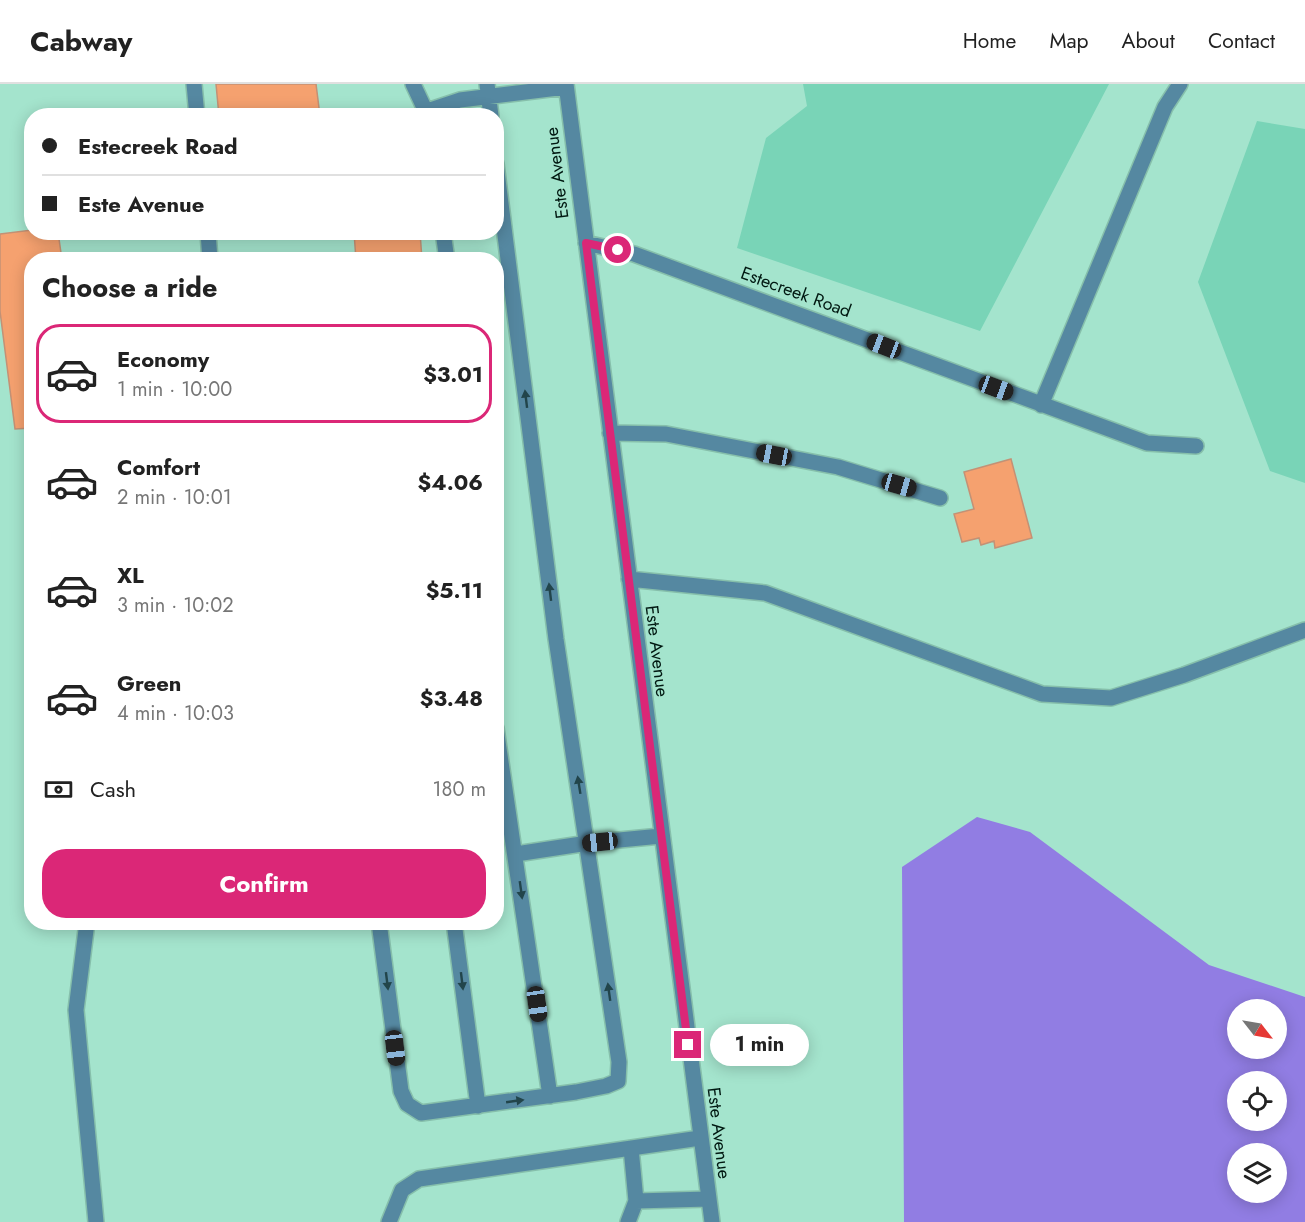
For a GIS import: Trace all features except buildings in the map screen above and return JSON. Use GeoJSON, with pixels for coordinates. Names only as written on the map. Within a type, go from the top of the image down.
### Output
{"type":"FeatureCollection","features":[{"type":"Feature","properties":{"kind":"street"},"geometry":{"type":"LineString","coordinates":[[194,84],[196,108]]}},
{"type":"Feature","properties":{"kind":"street"},"geometry":{"type":"LineString","coordinates":[[413,84],[425,108]]}},
{"type":"Feature","properties":{"kind":"street"},"geometry":{"type":"LineString","coordinates":[[1041,405],[1165,107],[1180,84]]}},
{"type":"Feature","properties":{"kind":"street"},"geometry":{"type":"LineString","coordinates":[[440,108],[487,90],[566,86]]}},
{"type":"Feature","properties":{"kind":"street","name":"Este Avenue"},"geometry":{"type":"LineString","coordinates":[[566,86],[712,1222]]}},
{"type":"Feature","properties":{"kind":"street"},"geometry":{"type":"LineString","coordinates":[[487,90],[489,108]]}},
{"type":"Feature","properties":{"kind":"street"},"geometry":{"type":"LineString","coordinates":[[380,930],[401,1090],[407,1104],[421,1113],[550,1096],[606,1086],[618,1081],[619,1062],[556,639],[504,227]]}},
{"type":"Feature","properties":{"kind":"street","name":"Estecreek Road"},"geometry":{"type":"LineString","coordinates":[[586,243],[634,254],[1147,443],[1196,446]]}},
{"type":"Feature","properties":{"kind":"street"},"geometry":{"type":"LineString","coordinates":[[609,433],[666,434],[838,467],[940,498]]}},
{"type":"Feature","properties":{"kind":"street"},"geometry":{"type":"LineString","coordinates":[[629,579],[765,593],[1042,694],[1111,698],[1184,675],[1305,630]]}},
{"type":"Feature","properties":{"kind":"street"},"geometry":{"type":"LineString","coordinates":[[504,778],[550,1096]]}},
{"type":"Feature","properties":{"kind":"street"},"geometry":{"type":"LineString","coordinates":[[516,854],[588,843],[662,836]]}},
{"type":"Feature","properties":{"kind":"street"},"geometry":{"type":"LineString","coordinates":[[86,930],[76,1010],[96,1222]]}},
{"type":"Feature","properties":{"kind":"street"},"geometry":{"type":"LineString","coordinates":[[455,930],[478,1106]]}},
{"type":"Feature","properties":{"kind":"street"},"geometry":{"type":"LineString","coordinates":[[389,1222],[402,1190],[419,1179],[700,1138]]}},
{"type":"Feature","properties":{"kind":"street"},"geometry":{"type":"LineString","coordinates":[[628,1222],[636,1201],[631,1148]]}},
{"type":"Feature","properties":{"kind":"street"},"geometry":{"type":"LineString","coordinates":[[636,1201],[708,1199]]}},
{"type":"Feature","properties":{"kind":"green space"},"geometry":{"type":"Polygon","coordinates":[[[803,84],[1109,84],[980,331],[737,248],[766,138],[807,106],[803,84]]]}},
{"type":"Feature","properties":{"kind":"green space"},"geometry":{"type":"Polygon","coordinates":[[[1257,121],[1305,129],[1305,483],[1270,471],[1198,282],[1257,121]]]}},
{"type":"Feature","properties":{"kind":"shaded area"},"geometry":{"type":"Polygon","coordinates":[[[977,817],[1030,832],[1209,965],[1305,997],[1305,1222],[904,1222],[902,867],[977,817]]]}},
{"type":"Feature","properties":{"kind":"route"},"geometry":{"type":"LineString","coordinates":[[618,250],[586,243],[688,1045]]}}]}
